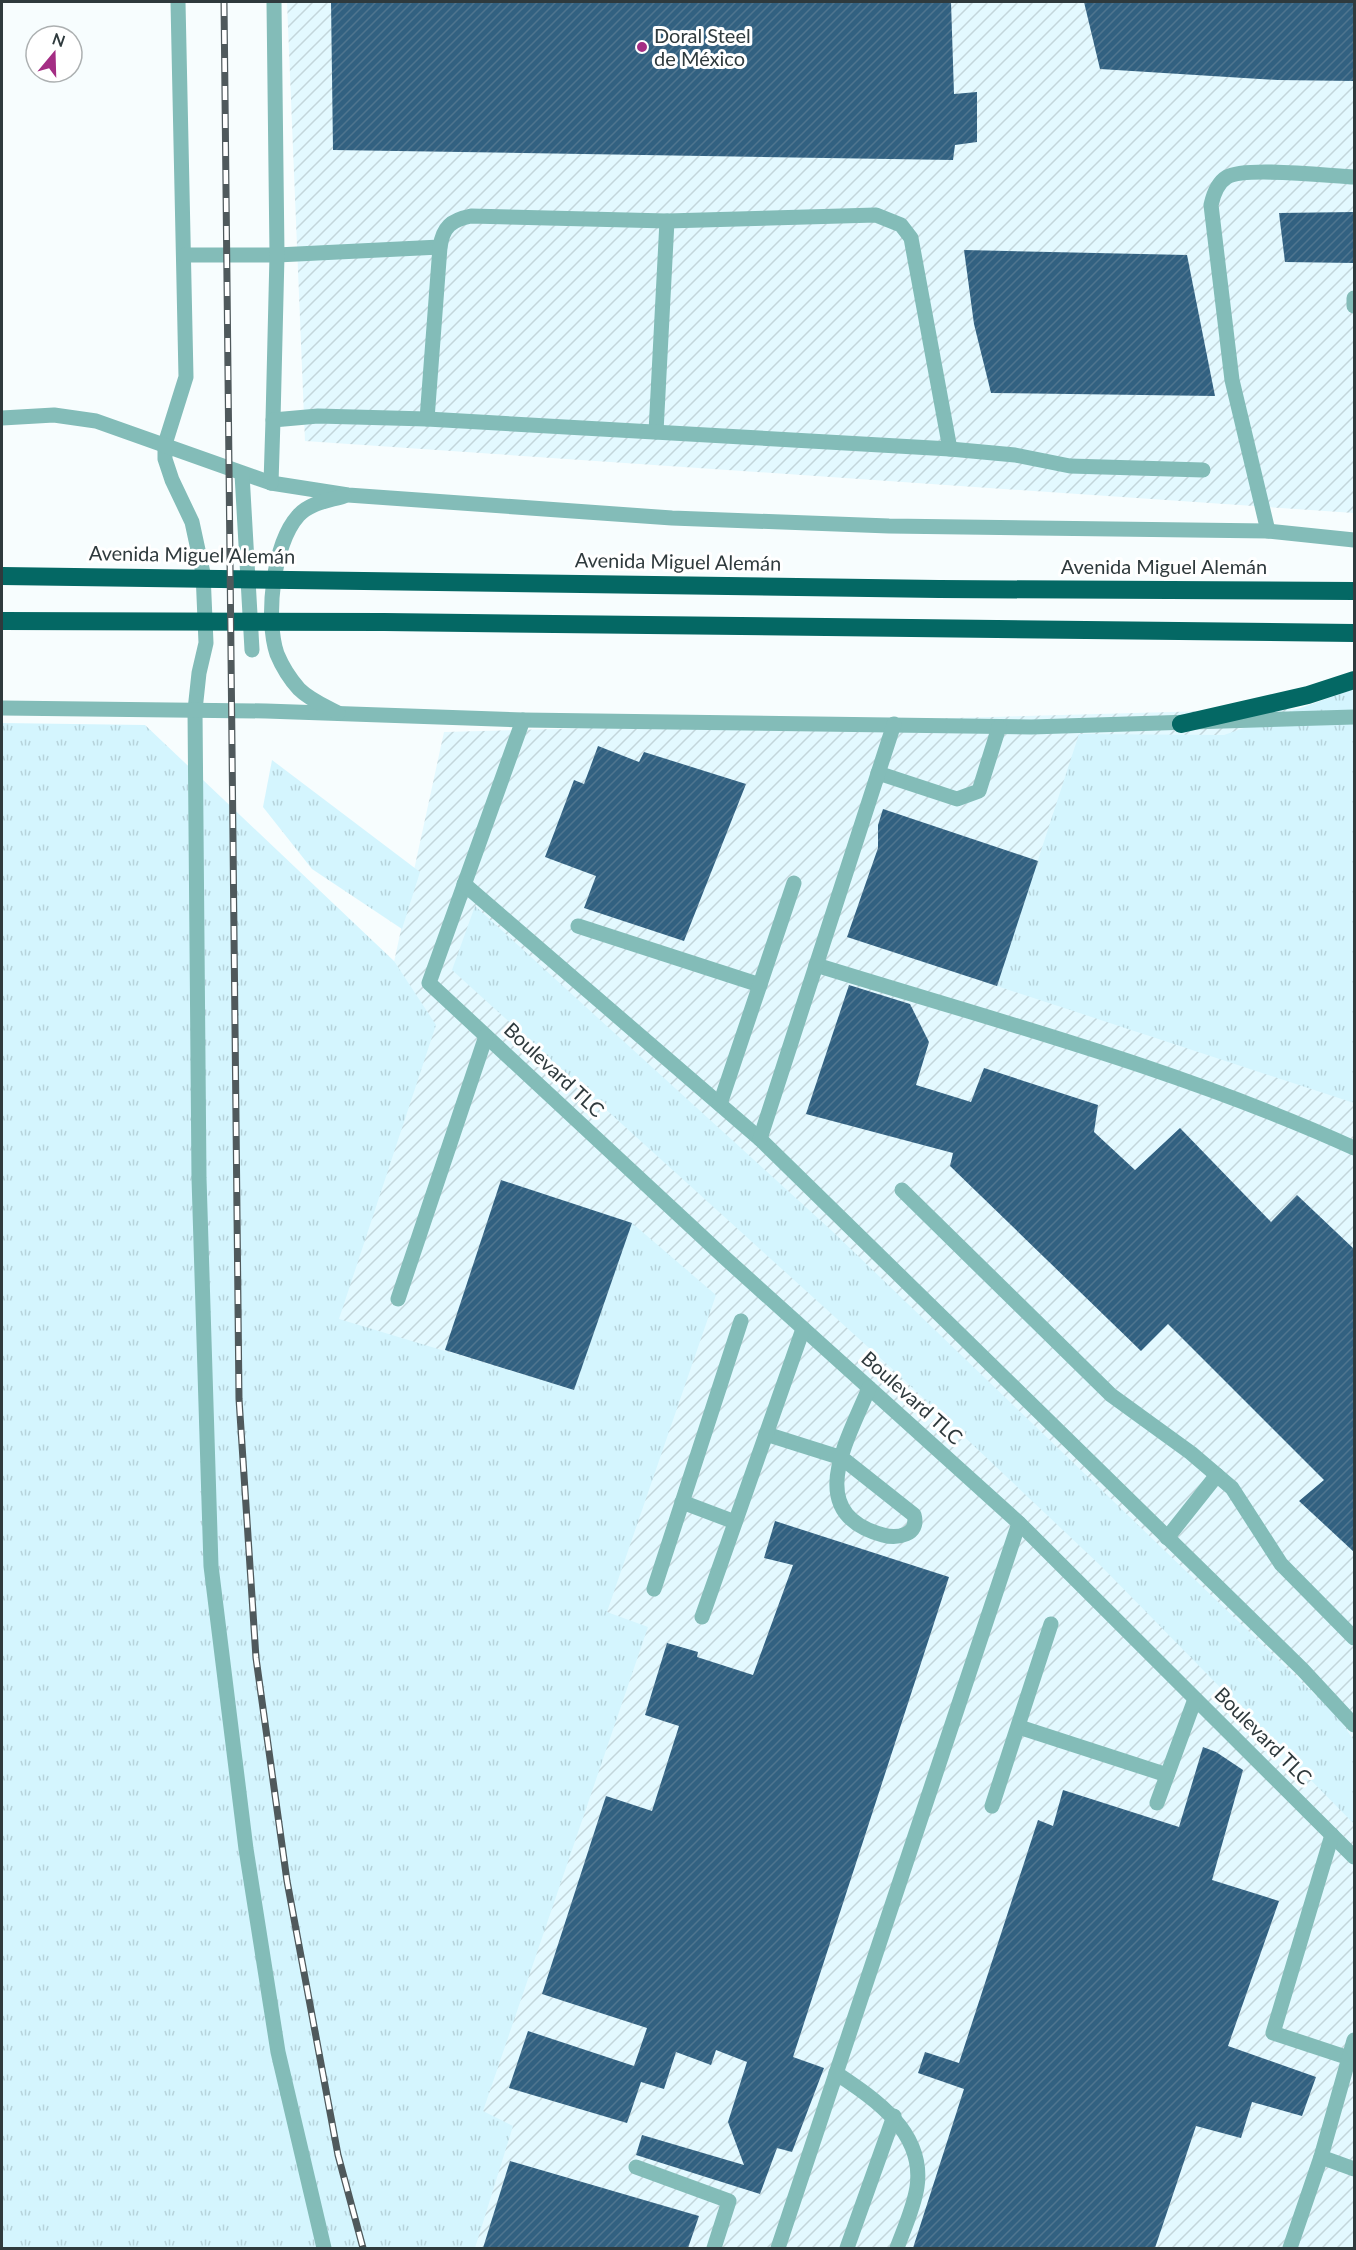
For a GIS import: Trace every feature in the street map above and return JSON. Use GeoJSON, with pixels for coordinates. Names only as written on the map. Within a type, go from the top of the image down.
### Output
{"type":"FeatureCollection","features":[{"type":"Feature","properties":{"kind":"highway","name":"Avenida Miguel Alemán"},"geometry":{"type":"LineString","coordinates":[[2,576],[939,589],[1354,591]]}},
{"type":"Feature","properties":{"kind":"highway"},"geometry":{"type":"LineString","coordinates":[[2,621],[372,622],[1354,633]]}},
{"type":"Feature","properties":{"kind":"highway"},"geometry":{"type":"LineString","coordinates":[[1181,724],[1308,695],[1354,680]]}},
{"type":"Feature","properties":{"kind":"street"},"geometry":{"type":"LineString","coordinates":[[178,2],[186,377],[165,444],[167,468],[192,522],[203,573],[206,644],[199,673],[195,710],[199,1178],[211,1566],[246,1850],[278,2052],[324,2248]]}},
{"type":"Feature","properties":{"kind":"street"},"geometry":{"type":"LineString","coordinates":[[271,483],[277,255],[274,2]]}},
{"type":"Feature","properties":{"kind":"street"},"geometry":{"type":"LineString","coordinates":[[1268,531],[1232,380],[1211,206],[1214,192],[1227,177],[1251,172],[1354,177]]}},
{"type":"Feature","properties":{"kind":"street"},"geometry":{"type":"LineString","coordinates":[[427,419],[440,247],[442,233],[453,220],[471,216],[667,221],[876,215],[901,225],[910,238],[950,449]]}},
{"type":"Feature","properties":{"kind":"street"},"geometry":{"type":"LineString","coordinates":[[656,432],[667,221]]}},
{"type":"Feature","properties":{"kind":"street"},"geometry":{"type":"LineString","coordinates":[[185,255],[277,255],[440,247]]}},
{"type":"Feature","properties":{"kind":"street"},"geometry":{"type":"LineString","coordinates":[[1354,298],[1354,306]]}},
{"type":"Feature","properties":{"kind":"street"},"geometry":{"type":"LineString","coordinates":[[2,418],[54,415],[82,418],[165,444],[271,483],[348,495],[684,518],[890,526],[1268,531],[1354,540]]}},
{"type":"Feature","properties":{"kind":"street"},"geometry":{"type":"LineString","coordinates":[[273,420],[318,416],[427,419],[950,449],[1015,455],[1070,466],[1203,470]]}},
{"type":"Feature","properties":{"kind":"street"},"geometry":{"type":"LineString","coordinates":[[243,474],[252,650]]}},
{"type":"Feature","properties":{"kind":"street"},"geometry":{"type":"LineString","coordinates":[[344,716],[307,696],[285,669],[274,643],[273,604],[278,558],[286,536],[298,515],[310,506],[348,495]]}},
{"type":"Feature","properties":{"kind":"street"},"geometry":{"type":"LineString","coordinates":[[2,708],[195,710],[523,720],[999,727],[1181,724],[1354,717]]}},
{"type":"Feature","properties":{"kind":"street"},"geometry":{"type":"LineString","coordinates":[[523,720],[464,884],[760,1139],[1303,1670],[1354,1725]]}},
{"type":"Feature","properties":{"kind":"street"},"geometry":{"type":"LineString","coordinates":[[760,1139],[894,724]]}},
{"type":"Feature","properties":{"kind":"street"},"geometry":{"type":"LineString","coordinates":[[878,773],[957,799],[979,791],[999,727]]}},
{"type":"Feature","properties":{"kind":"street"},"geometry":{"type":"LineString","coordinates":[[720,1104],[794,883]]}},
{"type":"Feature","properties":{"kind":"street","name":"Boulevard TLC"},"geometry":{"type":"LineString","coordinates":[[464,884],[429,983],[803,1329],[1019,1523],[1354,1857]]}},
{"type":"Feature","properties":{"kind":"street"},"geometry":{"type":"LineString","coordinates":[[578,926],[760,984]]}},
{"type":"Feature","properties":{"kind":"street"},"geometry":{"type":"LineString","coordinates":[[816,965],[1188,1081],[1304,1125],[1354,1148]]}},
{"type":"Feature","properties":{"kind":"street"},"geometry":{"type":"LineString","coordinates":[[398,1299],[486,1036]]}},
{"type":"Feature","properties":{"kind":"street"},"geometry":{"type":"LineString","coordinates":[[902,1190],[1111,1395],[1191,1453],[1232,1488],[1281,1564],[1354,1638]]}},
{"type":"Feature","properties":{"kind":"street"},"geometry":{"type":"LineString","coordinates":[[654,1588],[741,1321]]}},
{"type":"Feature","properties":{"kind":"street"},"geometry":{"type":"LineString","coordinates":[[702,1617],[803,1329]]}},
{"type":"Feature","properties":{"kind":"street"},"geometry":{"type":"LineString","coordinates":[[766,1434],[842,1458],[910,1510],[916,1521],[910,1532],[901,1537],[879,1534],[854,1522],[843,1513],[836,1487],[837,1472],[842,1458],[869,1388]]}},
{"type":"Feature","properties":{"kind":"street"},"geometry":{"type":"LineString","coordinates":[[1167,1538],[1217,1475]]}},
{"type":"Feature","properties":{"kind":"street"},"geometry":{"type":"LineString","coordinates":[[682,1502],[735,1522]]}},
{"type":"Feature","properties":{"kind":"street"},"geometry":{"type":"LineString","coordinates":[[778,2248],[1019,1523]]}},
{"type":"Feature","properties":{"kind":"street"},"geometry":{"type":"LineString","coordinates":[[992,1806],[1051,1624]]}},
{"type":"Feature","properties":{"kind":"street"},"geometry":{"type":"LineString","coordinates":[[1157,1803],[1195,1699]]}},
{"type":"Feature","properties":{"kind":"street"},"geometry":{"type":"LineString","coordinates":[[1019,1726],[1167,1776]]}},
{"type":"Feature","properties":{"kind":"street"},"geometry":{"type":"LineString","coordinates":[[1332,1835],[1273,2033],[1349,2058]]}},
{"type":"Feature","properties":{"kind":"street"},"geometry":{"type":"LineString","coordinates":[[1290,2248],[1321,2157],[1354,2040]]}},
{"type":"Feature","properties":{"kind":"street"},"geometry":{"type":"LineString","coordinates":[[836,2073],[894,2115],[911,2144],[919,2170],[917,2189],[897,2248]]}},
{"type":"Feature","properties":{"kind":"street"},"geometry":{"type":"LineString","coordinates":[[847,2248],[894,2115]]}},
{"type":"Feature","properties":{"kind":"street"},"geometry":{"type":"LineString","coordinates":[[1321,2157],[1354,2169]]}},
{"type":"Feature","properties":{"kind":"street"},"geometry":{"type":"LineString","coordinates":[[636,2167],[729,2201],[714,2248]]}},
{"type":"Feature","properties":{"kind":"shaded area"},"geometry":{"type":"Polygon","coordinates":[[[287,2],[1354,2],[1354,513],[305,441],[287,2]]]}},
{"type":"Feature","properties":{"kind":"shaded area"},"geometry":{"type":"Polygon","coordinates":[[[1354,707],[1354,2248],[426,2248],[290,1268],[394,962],[444,732],[1354,707]]]}},
{"type":"Feature","properties":{"kind":"green space"},"geometry":{"type":"Polygon","coordinates":[[[1354,689],[1354,1103],[997,986],[1079,734],[1224,735],[1354,689]]]}},
{"type":"Feature","properties":{"kind":"green space"},"geometry":{"type":"Polygon","coordinates":[[[2,723],[145,725],[394,961],[436,1025],[339,1319],[574,1390],[632,1223],[716,1295],[607,1612],[648,1627],[483,2111],[513,2126],[475,2248],[2,2248],[2,723]]]}},
{"type":"Feature","properties":{"kind":"green space"},"geometry":{"type":"Polygon","coordinates":[[[272,760],[420,872],[402,929],[312,869],[263,807],[272,760]]]}},
{"type":"Feature","properties":{"kind":"green space"},"geometry":{"type":"Polygon","coordinates":[[[475,906],[831,1230],[1339,1718],[1354,1741],[1354,1824],[1102,1567],[900,1376],[452,970],[475,906]]]}},
{"type":"Feature","properties":{"kind":"building","name":"Doral Steel de México"},"geometry":{"type":"Polygon","coordinates":[[[331,2],[951,2],[954,94],[977,92],[977,142],[955,145],[953,160],[333,150],[331,2]]]}},
{"type":"Feature","properties":{"kind":"building"},"geometry":{"type":"Polygon","coordinates":[[[1084,2],[1354,2],[1354,81],[1278,80],[1100,69],[1084,2]]]}},
{"type":"Feature","properties":{"kind":"building"},"geometry":{"type":"Polygon","coordinates":[[[1354,212],[1354,263],[1285,262],[1279,213],[1354,212]]]}},
{"type":"Feature","properties":{"kind":"building"},"geometry":{"type":"Polygon","coordinates":[[[964,250],[1187,255],[1215,396],[991,393],[974,324],[964,250]]]}},
{"type":"Feature","properties":{"kind":"building"},"geometry":{"type":"Polygon","coordinates":[[[598,746],[639,762],[644,752],[746,784],[684,941],[584,908],[596,876],[545,857],[574,780],[584,784],[598,746]]]}},
{"type":"Feature","properties":{"kind":"building"},"geometry":{"type":"Polygon","coordinates":[[[883,809],[1038,861],[997,986],[847,937],[878,848],[878,825],[883,809]]]}},
{"type":"Feature","properties":{"kind":"building"},"geometry":{"type":"Polygon","coordinates":[[[849,985],[910,1004],[929,1042],[916,1085],[971,1102],[984,1068],[1098,1105],[1094,1132],[1135,1170],[1180,1128],[1271,1222],[1297,1195],[1354,1249],[1354,1552],[1299,1501],[1324,1480],[1168,1324],[1141,1351],[950,1166],[953,1153],[806,1114],[849,985]]]}},
{"type":"Feature","properties":{"kind":"building"},"geometry":{"type":"Polygon","coordinates":[[[501,1180],[632,1223],[574,1390],[445,1350],[501,1180]]]}},
{"type":"Feature","properties":{"kind":"building"},"geometry":{"type":"Polygon","coordinates":[[[775,1521],[949,1577],[793,2057],[824,2068],[792,2152],[777,2148],[760,2194],[636,2155],[642,2135],[744,2165],[728,2122],[747,2062],[716,2050],[711,2065],[676,2052],[664,2089],[641,2082],[627,2123],[509,2088],[528,2031],[634,2066],[647,2028],[542,1994],[606,1796],[652,1811],[679,1726],[645,1715],[667,1643],[698,1652],[697,1657],[753,1675],[793,1565],[764,1558],[775,1521]]]}},
{"type":"Feature","properties":{"kind":"building"},"geometry":{"type":"Polygon","coordinates":[[[1203,1747],[1216,1752],[1243,1770],[1212,1880],[1279,1901],[1228,2046],[1316,2077],[1302,2116],[1252,2102],[1241,2138],[1196,2126],[1155,2248],[913,2248],[964,2089],[918,2073],[925,2052],[959,2063],[1038,1820],[1053,1826],[1063,1790],[1179,1827],[1203,1747]]]}},
{"type":"Feature","properties":{"kind":"building"},"geometry":{"type":"Polygon","coordinates":[[[510,2161],[699,2216],[688,2248],[483,2248],[510,2161]]]}},
{"type":"Feature","properties":{"kind":"railway"},"geometry":{"type":"LineString","coordinates":[[224,2],[239,1399],[256,1658],[287,1881],[338,2155],[363,2248]]}},
{"type":"Feature","properties":{"kind":"place","name":"Doral Steel de México"},"geometry":{"type":"Point","coordinates":[642,47]}}]}
